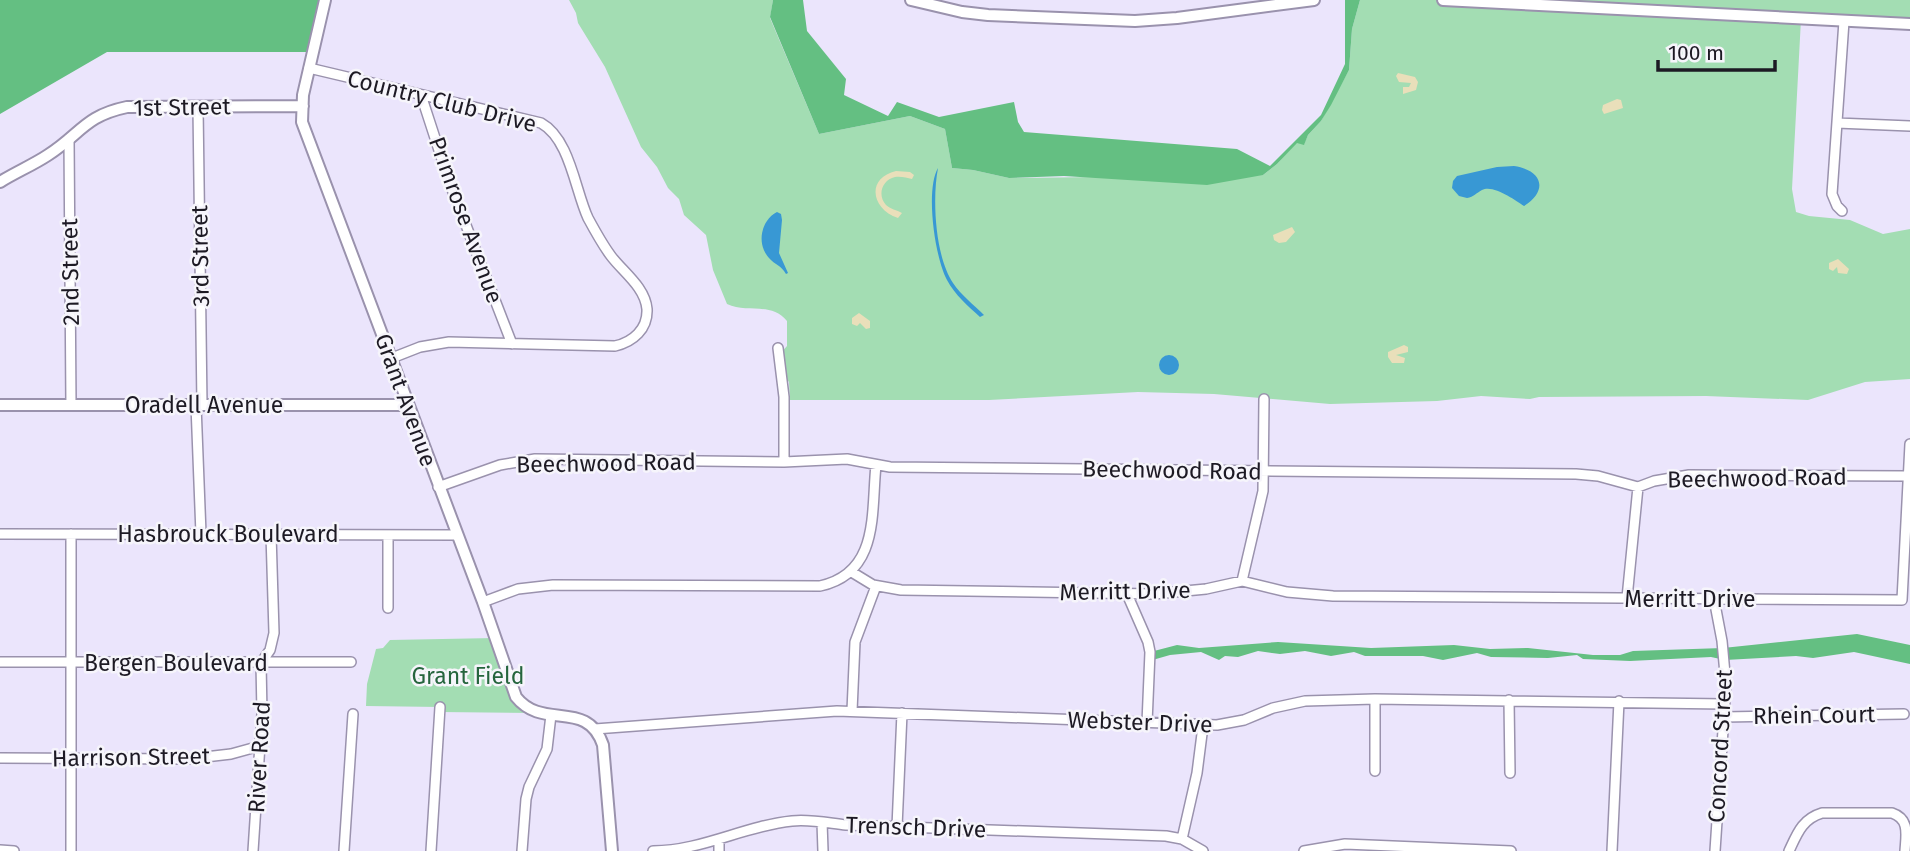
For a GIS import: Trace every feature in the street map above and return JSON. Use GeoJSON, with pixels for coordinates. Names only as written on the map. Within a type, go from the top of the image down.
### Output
{"type":"FeatureCollection","features":[{"type":"Feature","properties":{"kind":"street","name":"Grant Avenue"},"geometry":{"type":"LineString","coordinates":[[325,0],[309,68],[302,122],[483,602],[516,697],[529,710],[577,718],[595,729]]}},
{"type":"Feature","properties":{"kind":"street"},"geometry":{"type":"LineString","coordinates":[[911,0],[988,15],[1135,21],[1314,0]]}},
{"type":"Feature","properties":{"kind":"street"},"geometry":{"type":"LineString","coordinates":[[1443,0],[1910,24]]}},
{"type":"Feature","properties":{"kind":"street"},"geometry":{"type":"LineString","coordinates":[[1842,211],[1832,194],[1844,21]]}},
{"type":"Feature","properties":{"kind":"street","name":"Country Club Drive"},"geometry":{"type":"LineString","coordinates":[[309,68],[541,123],[551,129],[560,142],[599,239],[645,299],[647,307],[645,323],[636,337],[615,346],[434,344],[392,358]]}},
{"type":"Feature","properties":{"kind":"street","name":"Primrose Avenue"},"geometry":{"type":"LineString","coordinates":[[421,95],[450,184],[512,344]]}},
{"type":"Feature","properties":{"kind":"street","name":"1st Street"},"geometry":{"type":"LineString","coordinates":[[0,182],[52,153],[90,121],[114,110],[127,107],[303,106]]}},
{"type":"Feature","properties":{"kind":"street","name":"3rd Street"},"geometry":{"type":"LineString","coordinates":[[198,107],[201,534]]}},
{"type":"Feature","properties":{"kind":"street"},"geometry":{"type":"LineString","coordinates":[[1837,122],[1910,126]]}},
{"type":"Feature","properties":{"kind":"street","name":"2nd Street"},"geometry":{"type":"LineString","coordinates":[[69,139],[71,405]]}},
{"type":"Feature","properties":{"kind":"street"},"geometry":{"type":"LineString","coordinates":[[778,348],[784,397],[785,462]]}},
{"type":"Feature","properties":{"kind":"street"},"geometry":{"type":"LineString","coordinates":[[1242,581],[1261,509],[1264,399]]}},
{"type":"Feature","properties":{"kind":"street","name":"Oradell Avenue"},"geometry":{"type":"LineString","coordinates":[[0,405],[408,405]]}},
{"type":"Feature","properties":{"kind":"street"},"geometry":{"type":"LineString","coordinates":[[1908,476],[1910,444]]}},
{"type":"Feature","properties":{"kind":"street","name":"Beechwood Road"},"geometry":{"type":"LineString","coordinates":[[438,487],[499,466],[535,459],[785,462],[847,459],[890,467],[1576,474],[1598,476],[1638,487],[1689,475],[1908,476]]}},
{"type":"Feature","properties":{"kind":"street"},"geometry":{"type":"LineString","coordinates":[[483,602],[518,589],[552,584],[820,586],[839,579],[850,571],[860,562],[869,543],[876,465]]}},
{"type":"Feature","properties":{"kind":"street","name":"Merritt Drive"},"geometry":{"type":"LineString","coordinates":[[850,571],[877,586],[901,590],[1128,594],[1180,592],[1242,581],[1287,592],[1333,596],[1902,600],[1908,476]]}},
{"type":"Feature","properties":{"kind":"street"},"geometry":{"type":"LineString","coordinates":[[1627,598],[1638,487]]}},
{"type":"Feature","properties":{"kind":"street","name":"Hasbrouck Boulevard"},"geometry":{"type":"LineString","coordinates":[[0,534],[457,535]]}},
{"type":"Feature","properties":{"kind":"street"},"geometry":{"type":"LineString","coordinates":[[71,534],[71,851]]}},
{"type":"Feature","properties":{"kind":"street"},"geometry":{"type":"LineString","coordinates":[[261,663],[270,650],[274,633],[271,534]]}},
{"type":"Feature","properties":{"kind":"street"},"geometry":{"type":"LineString","coordinates":[[388,535],[388,608]]}},
{"type":"Feature","properties":{"kind":"street"},"geometry":{"type":"LineString","coordinates":[[852,711],[855,642],[877,586]]}},
{"type":"Feature","properties":{"kind":"street"},"geometry":{"type":"LineString","coordinates":[[1128,594],[1149,648],[1147,723]]}},
{"type":"Feature","properties":{"kind":"street","name":"Concord Street"},"geometry":{"type":"LineString","coordinates":[[1714,599],[1725,665],[1725,704],[1714,851]]}},
{"type":"Feature","properties":{"kind":"street","name":"Bergen Boulevard"},"geometry":{"type":"LineString","coordinates":[[0,662],[351,662]]}},
{"type":"Feature","properties":{"kind":"street","name":"River Road"},"geometry":{"type":"LineString","coordinates":[[253,851],[262,714],[261,663]]}},
{"type":"Feature","properties":{"kind":"street"},"geometry":{"type":"LineString","coordinates":[[1375,699],[1375,771]]}},
{"type":"Feature","properties":{"kind":"street","name":"Webster Drive"},"geometry":{"type":"LineString","coordinates":[[595,729],[804,712],[852,711],[1203,726],[1231,723],[1289,703],[1375,699],[1725,704]]}},
{"type":"Feature","properties":{"kind":"street"},"geometry":{"type":"LineString","coordinates":[[1509,700],[1510,773]]}},
{"type":"Feature","properties":{"kind":"street"},"geometry":{"type":"LineString","coordinates":[[1612,851],[1619,701]]}},
{"type":"Feature","properties":{"kind":"street"},"geometry":{"type":"LineString","coordinates":[[431,851],[440,708]]}},
{"type":"Feature","properties":{"kind":"street"},"geometry":{"type":"LineString","coordinates":[[897,827],[902,713]]}},
{"type":"Feature","properties":{"kind":"street"},"geometry":{"type":"LineString","coordinates":[[344,851],[353,714]]}},
{"type":"Feature","properties":{"kind":"street","name":"Rhein Court"},"geometry":{"type":"LineString","coordinates":[[1724,717],[1904,714]]}},
{"type":"Feature","properties":{"kind":"street"},"geometry":{"type":"LineString","coordinates":[[522,851],[528,787],[547,749],[551,715]]}},
{"type":"Feature","properties":{"kind":"street"},"geometry":{"type":"LineString","coordinates":[[1203,726],[1197,773],[1182,839],[1203,851]]}},
{"type":"Feature","properties":{"kind":"street"},"geometry":{"type":"LineString","coordinates":[[595,729],[603,745],[612,851]]}},
{"type":"Feature","properties":{"kind":"street","name":"Harrison Street"},"geometry":{"type":"LineString","coordinates":[[0,758],[198,759],[260,746]]}},
{"type":"Feature","properties":{"kind":"street"},"geometry":{"type":"LineString","coordinates":[[1788,851],[1802,824],[1822,813],[1892,813],[1901,817],[1906,827],[1905,851]]}},
{"type":"Feature","properties":{"kind":"street","name":"Trensch Drive"},"geometry":{"type":"LineString","coordinates":[[653,851],[695,846],[775,824],[800,821],[1166,836],[1182,839]]}},
{"type":"Feature","properties":{"kind":"street"},"geometry":{"type":"LineString","coordinates":[[822,822],[823,851]]}},
{"type":"Feature","properties":{"kind":"street"},"geometry":{"type":"LineString","coordinates":[[719,840],[719,851]]}},
{"type":"Feature","properties":{"kind":"street"},"geometry":{"type":"LineString","coordinates":[[1304,851],[1345,844],[1511,851]]}},
{"type":"Feature","properties":{"kind":"street"},"geometry":{"type":"LineString","coordinates":[[0,850],[14,851]]}},
{"type":"Feature","properties":{"kind":"green space"},"geometry":{"type":"Polygon","coordinates":[[[0,0],[321,0],[313,52],[107,52],[0,114],[0,0]]]}},
{"type":"Feature","properties":{"kind":"green space"},"geometry":{"type":"Polygon","coordinates":[[[569,0],[773,0],[770,18],[819,134],[910,116],[945,129],[952,168],[1009,178],[1263,175],[1297,142],[1304,144],[1308,135],[1321,121],[1349,70],[1352,29],[1360,0],[1910,0],[1910,24],[1801,19],[1792,189],[1796,212],[1850,220],[1883,234],[1910,229],[1910,379],[1865,382],[1808,400],[1706,396],[1530,399],[1481,396],[1437,401],[1330,404],[1214,394],[1138,392],[989,400],[790,400],[789,382],[781,372],[779,355],[787,346],[787,321],[774,311],[727,304],[713,270],[706,235],[684,215],[679,199],[668,188],[657,167],[641,147],[605,67],[578,23],[569,0]]]}},
{"type":"Feature","properties":{"kind":"green space"},"geometry":{"type":"Polygon","coordinates":[[[773,0],[803,0],[807,31],[846,79],[844,95],[888,116],[897,102],[939,117],[1014,102],[1018,122],[1024,132],[1237,149],[1270,166],[1321,115],[1345,64],[1345,0],[1360,0],[1352,29],[1349,70],[1331,105],[1308,135],[1304,145],[1297,143],[1263,175],[1207,185],[1064,176],[1009,178],[952,168],[945,129],[910,116],[819,134],[770,17],[773,0]]]}},
{"type":"Feature","properties":{"kind":"green space"},"geometry":{"type":"Polygon","coordinates":[[[1857,634],[1910,645],[1910,664],[1854,652],[1813,658],[1796,656],[1725,660],[1711,657],[1630,661],[1583,659],[1577,655],[1548,658],[1491,657],[1477,653],[1443,660],[1423,656],[1365,656],[1354,652],[1331,656],[1305,651],[1280,654],[1258,651],[1238,657],[1225,656],[1219,660],[1201,652],[1170,655],[1149,661],[1154,651],[1177,645],[1199,648],[1278,642],[1371,648],[1454,645],[1620,655],[1633,651],[1723,648],[1857,634]]]}},
{"type":"Feature","properties":{"kind":"green space","name":"Grant Field"},"geometry":{"type":"Polygon","coordinates":[[[495,638],[513,689],[535,713],[440,712],[440,707],[366,706],[367,684],[376,649],[383,648],[390,640],[495,638]]]}},
{"type":"Feature","properties":{"kind":"sand"},"geometry":{"type":"Polygon","coordinates":[[[1398,73],[1415,77],[1418,82],[1416,90],[1403,94],[1403,87],[1409,87],[1411,83],[1399,82],[1396,76],[1398,73]]]}},
{"type":"Feature","properties":{"kind":"sand"},"geometry":{"type":"Polygon","coordinates":[[[1621,100],[1623,108],[1604,114],[1603,105],[1621,100]]]}},
{"type":"Feature","properties":{"kind":"sand"},"geometry":{"type":"Polygon","coordinates":[[[896,171],[914,175],[912,179],[895,177],[887,181],[882,188],[881,193],[886,205],[902,213],[898,218],[882,208],[876,194],[880,180],[896,171]]]}},
{"type":"Feature","properties":{"kind":"sand"},"geometry":{"type":"Polygon","coordinates":[[[1292,227],[1295,232],[1286,242],[1279,243],[1274,240],[1273,235],[1292,227]]]}},
{"type":"Feature","properties":{"kind":"sand"},"geometry":{"type":"Polygon","coordinates":[[[1838,259],[1849,269],[1847,274],[1838,273],[1837,267],[1833,271],[1829,269],[1829,263],[1838,259]]]}},
{"type":"Feature","properties":{"kind":"sand"},"geometry":{"type":"Polygon","coordinates":[[[859,313],[870,321],[870,328],[866,329],[860,323],[857,326],[852,324],[852,318],[859,313]]]}},
{"type":"Feature","properties":{"kind":"sand"},"geometry":{"type":"Polygon","coordinates":[[[1404,345],[1408,347],[1408,352],[1396,355],[1405,358],[1404,363],[1392,363],[1388,352],[1404,345]]]}},
{"type":"Feature","properties":{"kind":"water"},"geometry":{"type":"Polygon","coordinates":[[[1514,166],[1531,172],[1539,182],[1537,194],[1524,206],[1492,189],[1482,190],[1467,198],[1459,196],[1452,188],[1457,176],[1514,166]]]}},
{"type":"Feature","properties":{"kind":"water"},"geometry":{"type":"Polygon","coordinates":[[[938,168],[935,211],[942,258],[953,283],[984,315],[980,317],[950,285],[939,256],[932,207],[934,178],[938,168]]]}},
{"type":"Feature","properties":{"kind":"water"},"geometry":{"type":"Polygon","coordinates":[[[777,212],[781,214],[782,220],[779,253],[788,273],[786,274],[769,258],[763,246],[764,226],[777,212]]]}},
{"type":"Feature","properties":{"kind":"water"},"geometry":{"type":"Polygon","coordinates":[[[1169,355],[1176,358],[1179,365],[1176,372],[1169,375],[1162,372],[1159,365],[1162,358],[1169,355]]]}}]}
